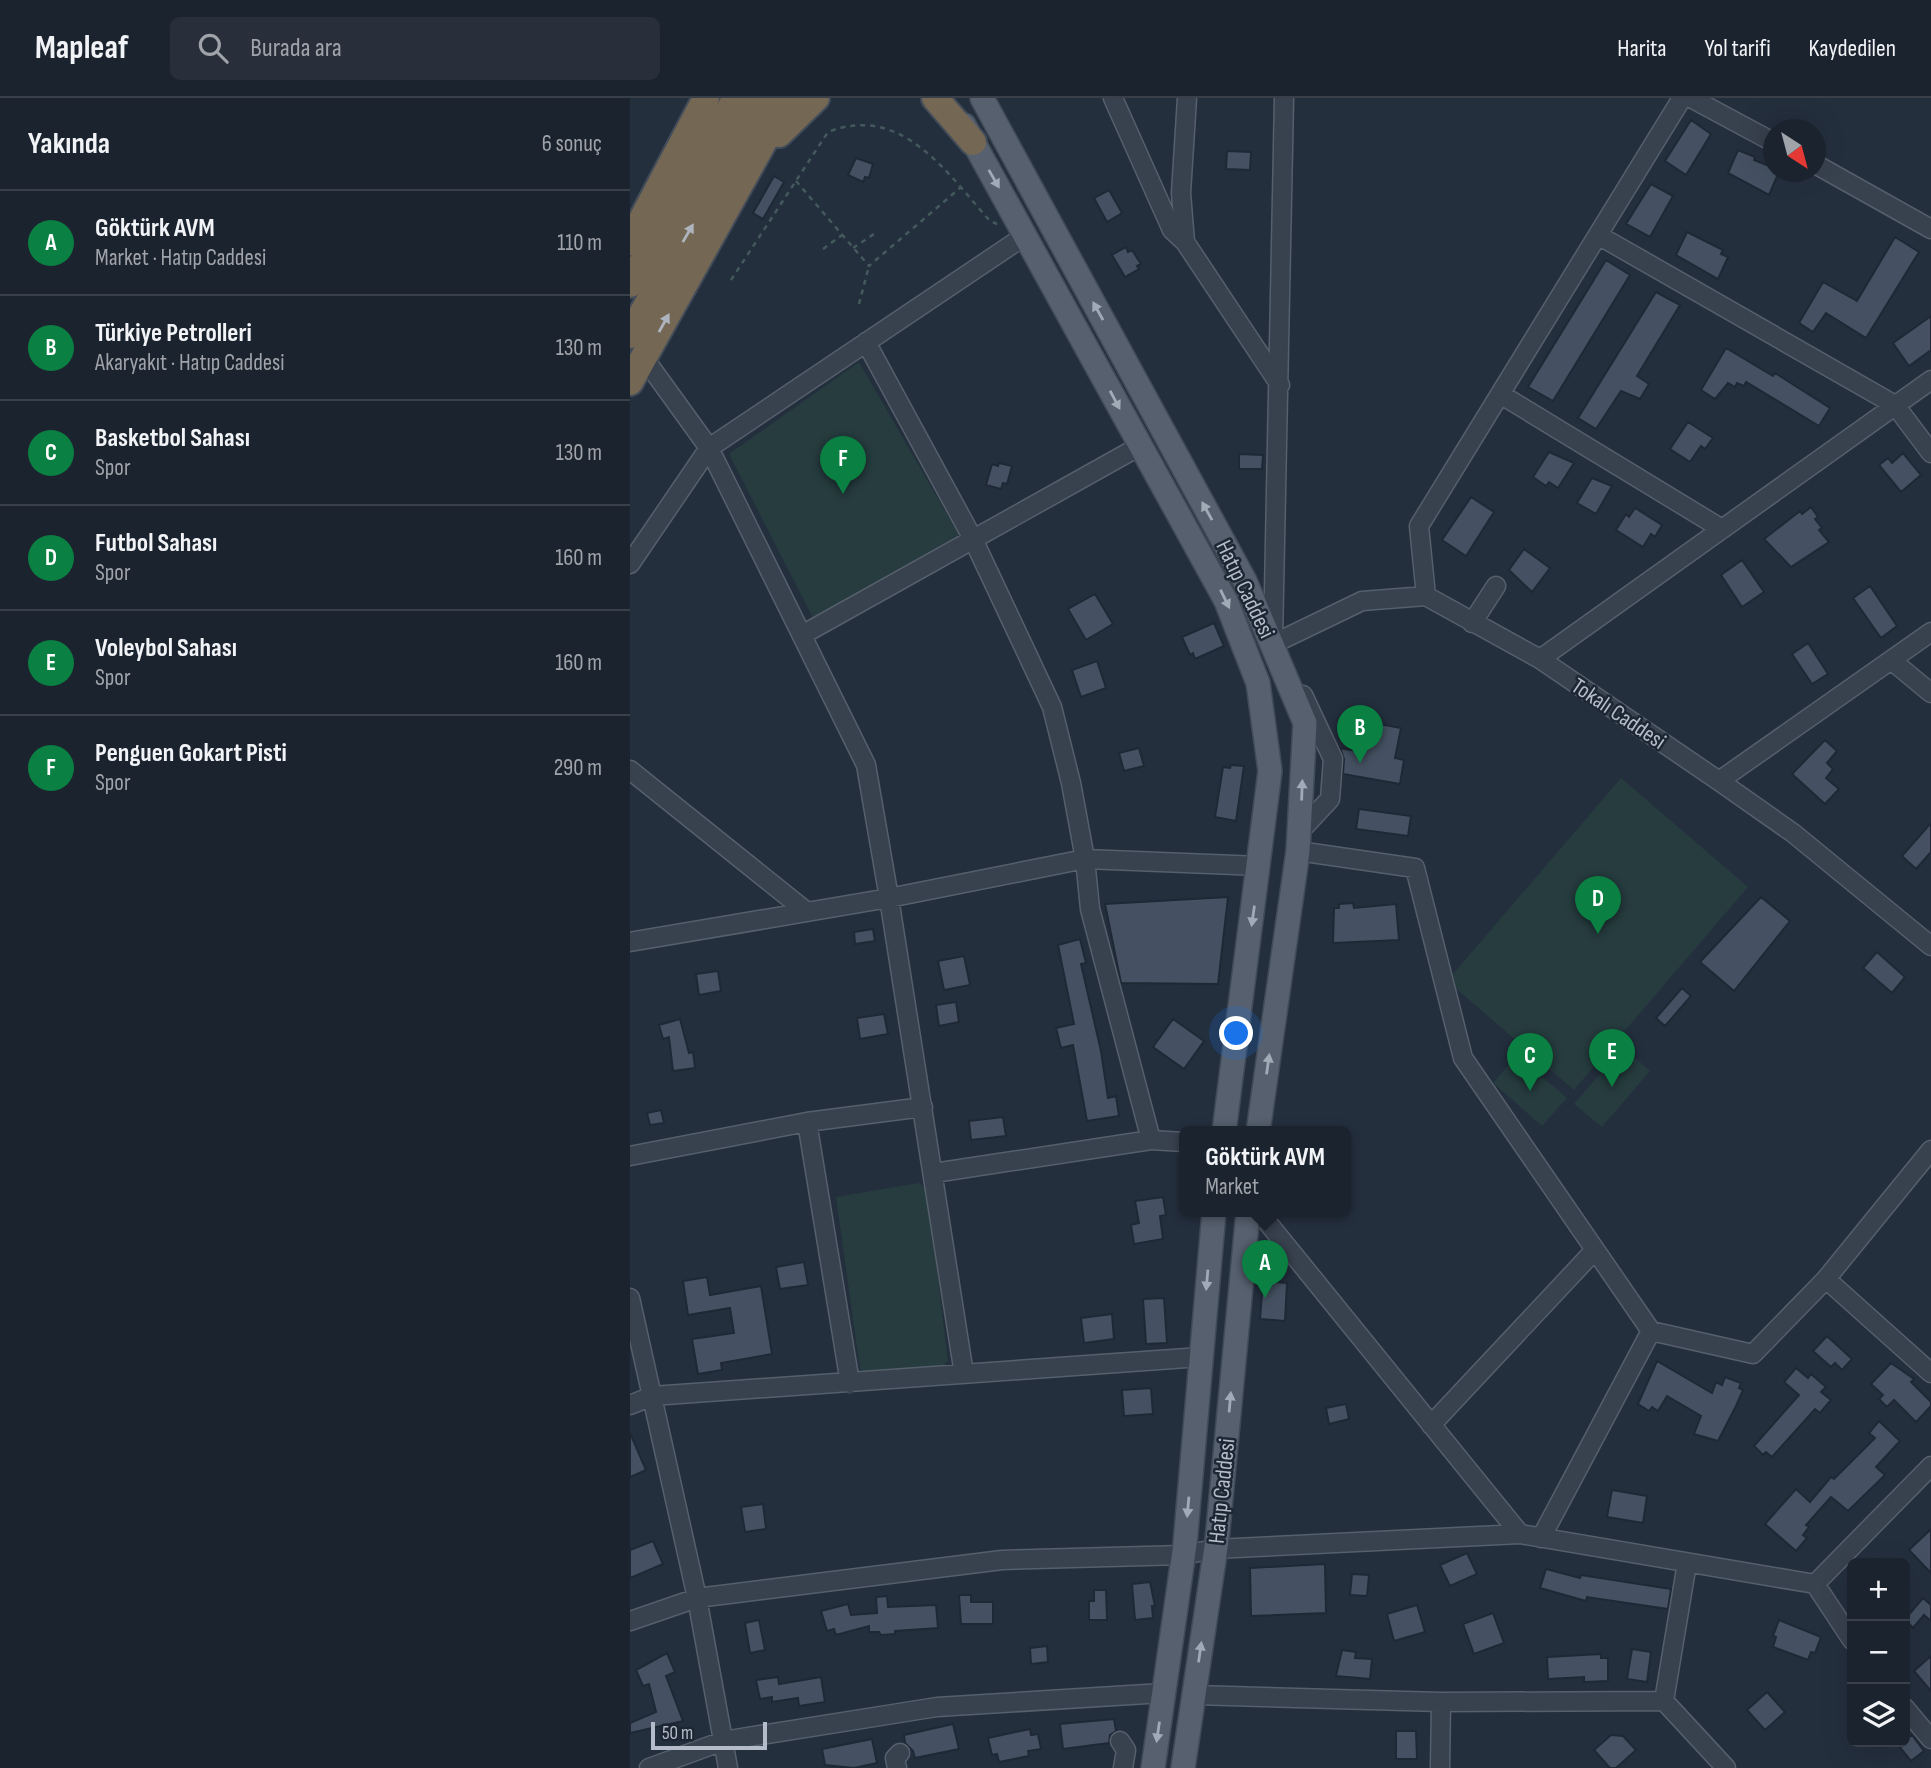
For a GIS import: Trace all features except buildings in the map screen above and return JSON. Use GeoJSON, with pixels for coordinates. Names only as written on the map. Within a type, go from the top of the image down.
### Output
{"type":"FeatureCollection","features":[{"type":"Feature","properties":{"kind":"highway"},"geometry":{"type":"LineString","coordinates":[[630,242],[706,98]]}},
{"type":"Feature","properties":{"kind":"highway"},"geometry":{"type":"LineString","coordinates":[[630,284],[736,98]]}},
{"type":"Feature","properties":{"kind":"highway"},"geometry":{"type":"LineString","coordinates":[[630,335],[764,98]]}},
{"type":"Feature","properties":{"kind":"highway"},"geometry":{"type":"LineString","coordinates":[[630,382],[788,98]]}},
{"type":"Feature","properties":{"kind":"highway"},"geometry":{"type":"LineString","coordinates":[[756,158],[816,98]]}},
{"type":"Feature","properties":{"kind":"highway"},"geometry":{"type":"LineString","coordinates":[[935,98],[973,142]]}},
{"type":"Feature","properties":{"kind":"main road","name":"Hatıp Caddesi"},"geometry":{"type":"LineString","coordinates":[[949,98],[1226,601],[1258,683],[1270,771],[1225,1126]]}},
{"type":"Feature","properties":{"kind":"main road","name":"Hatıp Caddesi"},"geometry":{"type":"LineString","coordinates":[[982,98],[1245,580],[1305,723],[1300,840],[1259,1126]]}},
{"type":"Feature","properties":{"kind":"main road"},"geometry":{"type":"LineString","coordinates":[[1248,654],[1273,644]]}},
{"type":"Feature","properties":{"kind":"main road","name":"Hatıp Caddesi"},"geometry":{"type":"LineString","coordinates":[[1153,1768],[1183,1555],[1214,1217]]}},
{"type":"Feature","properties":{"kind":"main road","name":"Hatıp Caddesi"},"geometry":{"type":"LineString","coordinates":[[1183,1768],[1215,1549],[1248,1217]]}},
{"type":"Feature","properties":{"kind":"street"},"geometry":{"type":"LineString","coordinates":[[1113,98],[1153,193],[1172,230],[1185,242],[1280,385]]}},
{"type":"Feature","properties":{"kind":"street"},"geometry":{"type":"LineString","coordinates":[[1185,242],[1181,192],[1186,98]]}},
{"type":"Feature","properties":{"kind":"street"},"geometry":{"type":"LineString","coordinates":[[1284,98],[1273,644],[1362,601],[1426,596],[1419,526],[1682,98]]}},
{"type":"Feature","properties":{"kind":"street"},"geometry":{"type":"LineString","coordinates":[[1691,98],[1763,137]]}},
{"type":"Feature","properties":{"kind":"street"},"geometry":{"type":"LineString","coordinates":[[1826,170],[1931,229]]}},
{"type":"Feature","properties":{"kind":"street"},"geometry":{"type":"LineString","coordinates":[[630,564],[709,448],[1026,235]]}},
{"type":"Feature","properties":{"kind":"street"},"geometry":{"type":"LineString","coordinates":[[1598,235],[1895,405],[1931,453]]}},
{"type":"Feature","properties":{"kind":"street"},"geometry":{"type":"LineString","coordinates":[[866,342],[973,539],[1052,707],[1072,783],[1085,859],[1090,909],[1152,1140]]}},
{"type":"Feature","properties":{"kind":"street"},"geometry":{"type":"LineString","coordinates":[[644,358],[709,448],[866,765],[934,1173],[964,1374]]}},
{"type":"Feature","properties":{"kind":"street"},"geometry":{"type":"LineString","coordinates":[[1540,659],[1931,380]]}},
{"type":"Feature","properties":{"kind":"street"},"geometry":{"type":"LineString","coordinates":[[1500,394],[1723,528]]}},
{"type":"Feature","properties":{"kind":"street"},"geometry":{"type":"LineString","coordinates":[[802,635],[1140,446]]}},
{"type":"Feature","properties":{"kind":"street"},"geometry":{"type":"LineString","coordinates":[[1472,623],[1496,586]]}},
{"type":"Feature","properties":{"kind":"street","name":"Tokalı Caddesi"},"geometry":{"type":"LineString","coordinates":[[1426,596],[1540,659],[1719,781],[1793,833],[1931,946]]}},
{"type":"Feature","properties":{"kind":"street"},"geometry":{"type":"LineString","coordinates":[[1719,781],[1931,632]]}},
{"type":"Feature","properties":{"kind":"street"},"geometry":{"type":"LineString","coordinates":[[1891,660],[1931,692]]}},
{"type":"Feature","properties":{"kind":"street"},"geometry":{"type":"LineString","coordinates":[[630,770],[807,912]]}},
{"type":"Feature","properties":{"kind":"street"},"geometry":{"type":"LineString","coordinates":[[1300,840],[1415,868],[1463,1058],[1651,1331],[1754,1354],[1826,1279],[1931,1150]]}},
{"type":"Feature","properties":{"kind":"street"},"geometry":{"type":"LineString","coordinates":[[630,942],[889,898],[1085,859],[1259,866]]}},
{"type":"Feature","properties":{"kind":"street"},"geometry":{"type":"LineString","coordinates":[[630,1156],[807,1122],[923,1107]]}},
{"type":"Feature","properties":{"kind":"street"},"geometry":{"type":"LineString","coordinates":[[807,1122],[850,1383]]}},
{"type":"Feature","properties":{"kind":"street"},"geometry":{"type":"LineString","coordinates":[[934,1173],[1152,1140],[1179,1142]]}},
{"type":"Feature","properties":{"kind":"street"},"geometry":{"type":"LineString","coordinates":[[1263,1217],[1520,1534]]}},
{"type":"Feature","properties":{"kind":"street"},"geometry":{"type":"LineString","coordinates":[[1432,1425],[1595,1250]]}},
{"type":"Feature","properties":{"kind":"street"},"geometry":{"type":"LineString","coordinates":[[1826,1279],[1931,1373]]}},
{"type":"Feature","properties":{"kind":"street"},"geometry":{"type":"LineString","coordinates":[[630,1298],[697,1598],[728,1768]]}},
{"type":"Feature","properties":{"kind":"street"},"geometry":{"type":"LineString","coordinates":[[1541,1538],[1651,1331]]}},
{"type":"Feature","properties":{"kind":"street"},"geometry":{"type":"LineString","coordinates":[[630,1405],[652,1396],[1201,1357]]}},
{"type":"Feature","properties":{"kind":"street"},"geometry":{"type":"LineString","coordinates":[[1815,1584],[1931,1466]]}},
{"type":"Feature","properties":{"kind":"street"},"geometry":{"type":"LineString","coordinates":[[630,1621],[697,1598],[1002,1560],[1183,1555],[1215,1549],[1520,1534],[1815,1584],[1847,1632]]}},
{"type":"Feature","properties":{"kind":"street"},"geometry":{"type":"LineString","coordinates":[[1664,1701],[1687,1563]]}},
{"type":"Feature","properties":{"kind":"street"},"geometry":{"type":"LineString","coordinates":[[649,1768],[723,1741],[937,1707],[1163,1693]]}},
{"type":"Feature","properties":{"kind":"street"},"geometry":{"type":"LineString","coordinates":[[1194,1695],[1441,1702],[1664,1701],[1726,1768]]}},
{"type":"Feature","properties":{"kind":"street"},"geometry":{"type":"LineString","coordinates":[[1440,1768],[1441,1702]]}},
{"type":"Feature","properties":{"kind":"street"},"geometry":{"type":"LineString","coordinates":[[1910,1714],[1931,1740]]}},
{"type":"Feature","properties":{"kind":"street"},"geometry":{"type":"LineString","coordinates":[[1120,1741],[1126,1750],[1123,1768]]}},
{"type":"Feature","properties":{"kind":"path"},"geometry":{"type":"LineString","coordinates":[[731,280],[828,132],[849,124],[872,124],[897,132],[929,154],[990,222],[1026,235]]}},
{"type":"Feature","properties":{"kind":"path"},"geometry":{"type":"LineString","coordinates":[[796,181],[869,266]]}},
{"type":"Feature","properties":{"kind":"path"},"geometry":{"type":"LineString","coordinates":[[859,304],[869,266],[960,188]]}},
{"type":"Feature","properties":{"kind":"path"},"geometry":{"type":"LineString","coordinates":[[853,248],[874,233]]}},
{"type":"Feature","properties":{"kind":"path"},"geometry":{"type":"LineString","coordinates":[[823,249],[842,235]]}},
{"type":"Feature","properties":{"kind":"green space"},"geometry":{"type":"Polygon","coordinates":[[[859,362],[959,535],[813,618],[729,454],[859,362]]]}},
{"type":"Feature","properties":{"kind":"green space"},"geometry":{"type":"Polygon","coordinates":[[[1621,778],[1748,887],[1574,1090],[1447,981],[1621,778]]]}},
{"type":"Feature","properties":{"kind":"green space"},"geometry":{"type":"Polygon","coordinates":[[[1623,1047],[1650,1071],[1602,1127],[1574,1104],[1623,1047]]]}},
{"type":"Feature","properties":{"kind":"green space"},"geometry":{"type":"Polygon","coordinates":[[[1517,1055],[1567,1098],[1542,1126],[1493,1083],[1517,1055]]]}},
{"type":"Feature","properties":{"kind":"green space"},"geometry":{"type":"Polygon","coordinates":[[[919,1183],[927,1189],[948,1361],[938,1370],[870,1374],[860,1369],[836,1197],[919,1183]]]}},
{"type":"Feature","properties":{"kind":"place","name":"Penguen Gokart Pisti"},"geometry":{"type":"Point","coordinates":[843,494]}},
{"type":"Feature","properties":{"kind":"place","name":"Türkiye Petrolleri"},"geometry":{"type":"Point","coordinates":[1360,763]}},
{"type":"Feature","properties":{"kind":"place","name":"Futbol Sahası"},"geometry":{"type":"Point","coordinates":[1598,934]}},
{"type":"Feature","properties":{"kind":"place","name":"Voleybol Sahası"},"geometry":{"type":"Point","coordinates":[1612,1087]}},
{"type":"Feature","properties":{"kind":"place","name":"Basketbol Sahası"},"geometry":{"type":"Point","coordinates":[1530,1091]}},
{"type":"Feature","properties":{"kind":"place","name":"Göktürk AVM"},"geometry":{"type":"Point","coordinates":[1265,1298]}}]}
